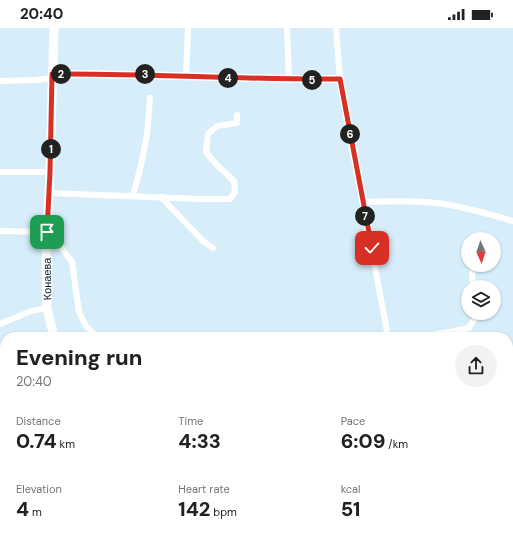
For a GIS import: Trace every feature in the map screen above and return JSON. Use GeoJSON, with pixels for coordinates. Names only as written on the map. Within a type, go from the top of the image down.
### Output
{"type":"FeatureCollection","features":[{"type":"Feature","properties":{"kind":"main road","name":"Конаева"},"geometry":{"type":"LineString","coordinates":[[53,332],[47,308],[46,244],[50,172],[54,28]]}},
{"type":"Feature","properties":{"kind":"street"},"geometry":{"type":"LineString","coordinates":[[186,76],[188,28]]}},
{"type":"Feature","properties":{"kind":"street"},"geometry":{"type":"LineString","coordinates":[[287,28],[289,80]]}},
{"type":"Feature","properties":{"kind":"street"},"geometry":{"type":"LineString","coordinates":[[336,28],[340,79],[387,332]]}},
{"type":"Feature","properties":{"kind":"street"},"geometry":{"type":"LineString","coordinates":[[0,81],[36,80],[52,76],[146,74],[289,80],[340,79]]}},
{"type":"Feature","properties":{"kind":"street"},"geometry":{"type":"LineString","coordinates":[[132,196],[148,135],[150,98]]}},
{"type":"Feature","properties":{"kind":"street"},"geometry":{"type":"LineString","coordinates":[[49,193],[200,200],[230,199],[235,192],[234,181],[206,152],[208,134],[218,126],[237,123],[238,115]]}},
{"type":"Feature","properties":{"kind":"street"},"geometry":{"type":"LineString","coordinates":[[0,172],[50,172]]}},
{"type":"Feature","properties":{"kind":"street"},"geometry":{"type":"LineString","coordinates":[[161,197],[203,240],[213,248]]}},
{"type":"Feature","properties":{"kind":"street"},"geometry":{"type":"LineString","coordinates":[[362,202],[395,201],[437,203],[513,221]]}},
{"type":"Feature","properties":{"kind":"street"},"geometry":{"type":"LineString","coordinates":[[0,231],[47,232]]}},
{"type":"Feature","properties":{"kind":"street"},"geometry":{"type":"LineString","coordinates":[[46,244],[61,247],[72,262],[79,312],[86,326],[92,332]]}},
{"type":"Feature","properties":{"kind":"street"},"geometry":{"type":"LineString","coordinates":[[472,272],[473,280]]}},
{"type":"Feature","properties":{"kind":"street"},"geometry":{"type":"LineString","coordinates":[[0,324],[31,311],[47,308]]}},
{"type":"Feature","properties":{"kind":"street"},"geometry":{"type":"LineString","coordinates":[[448,332],[469,328],[474,320]]}},
{"type":"Feature","properties":{"kind":"route"},"geometry":{"type":"LineString","coordinates":[[47,232],[52,74],[153,74],[289,80],[340,79],[362,202],[372,248]]}}]}
